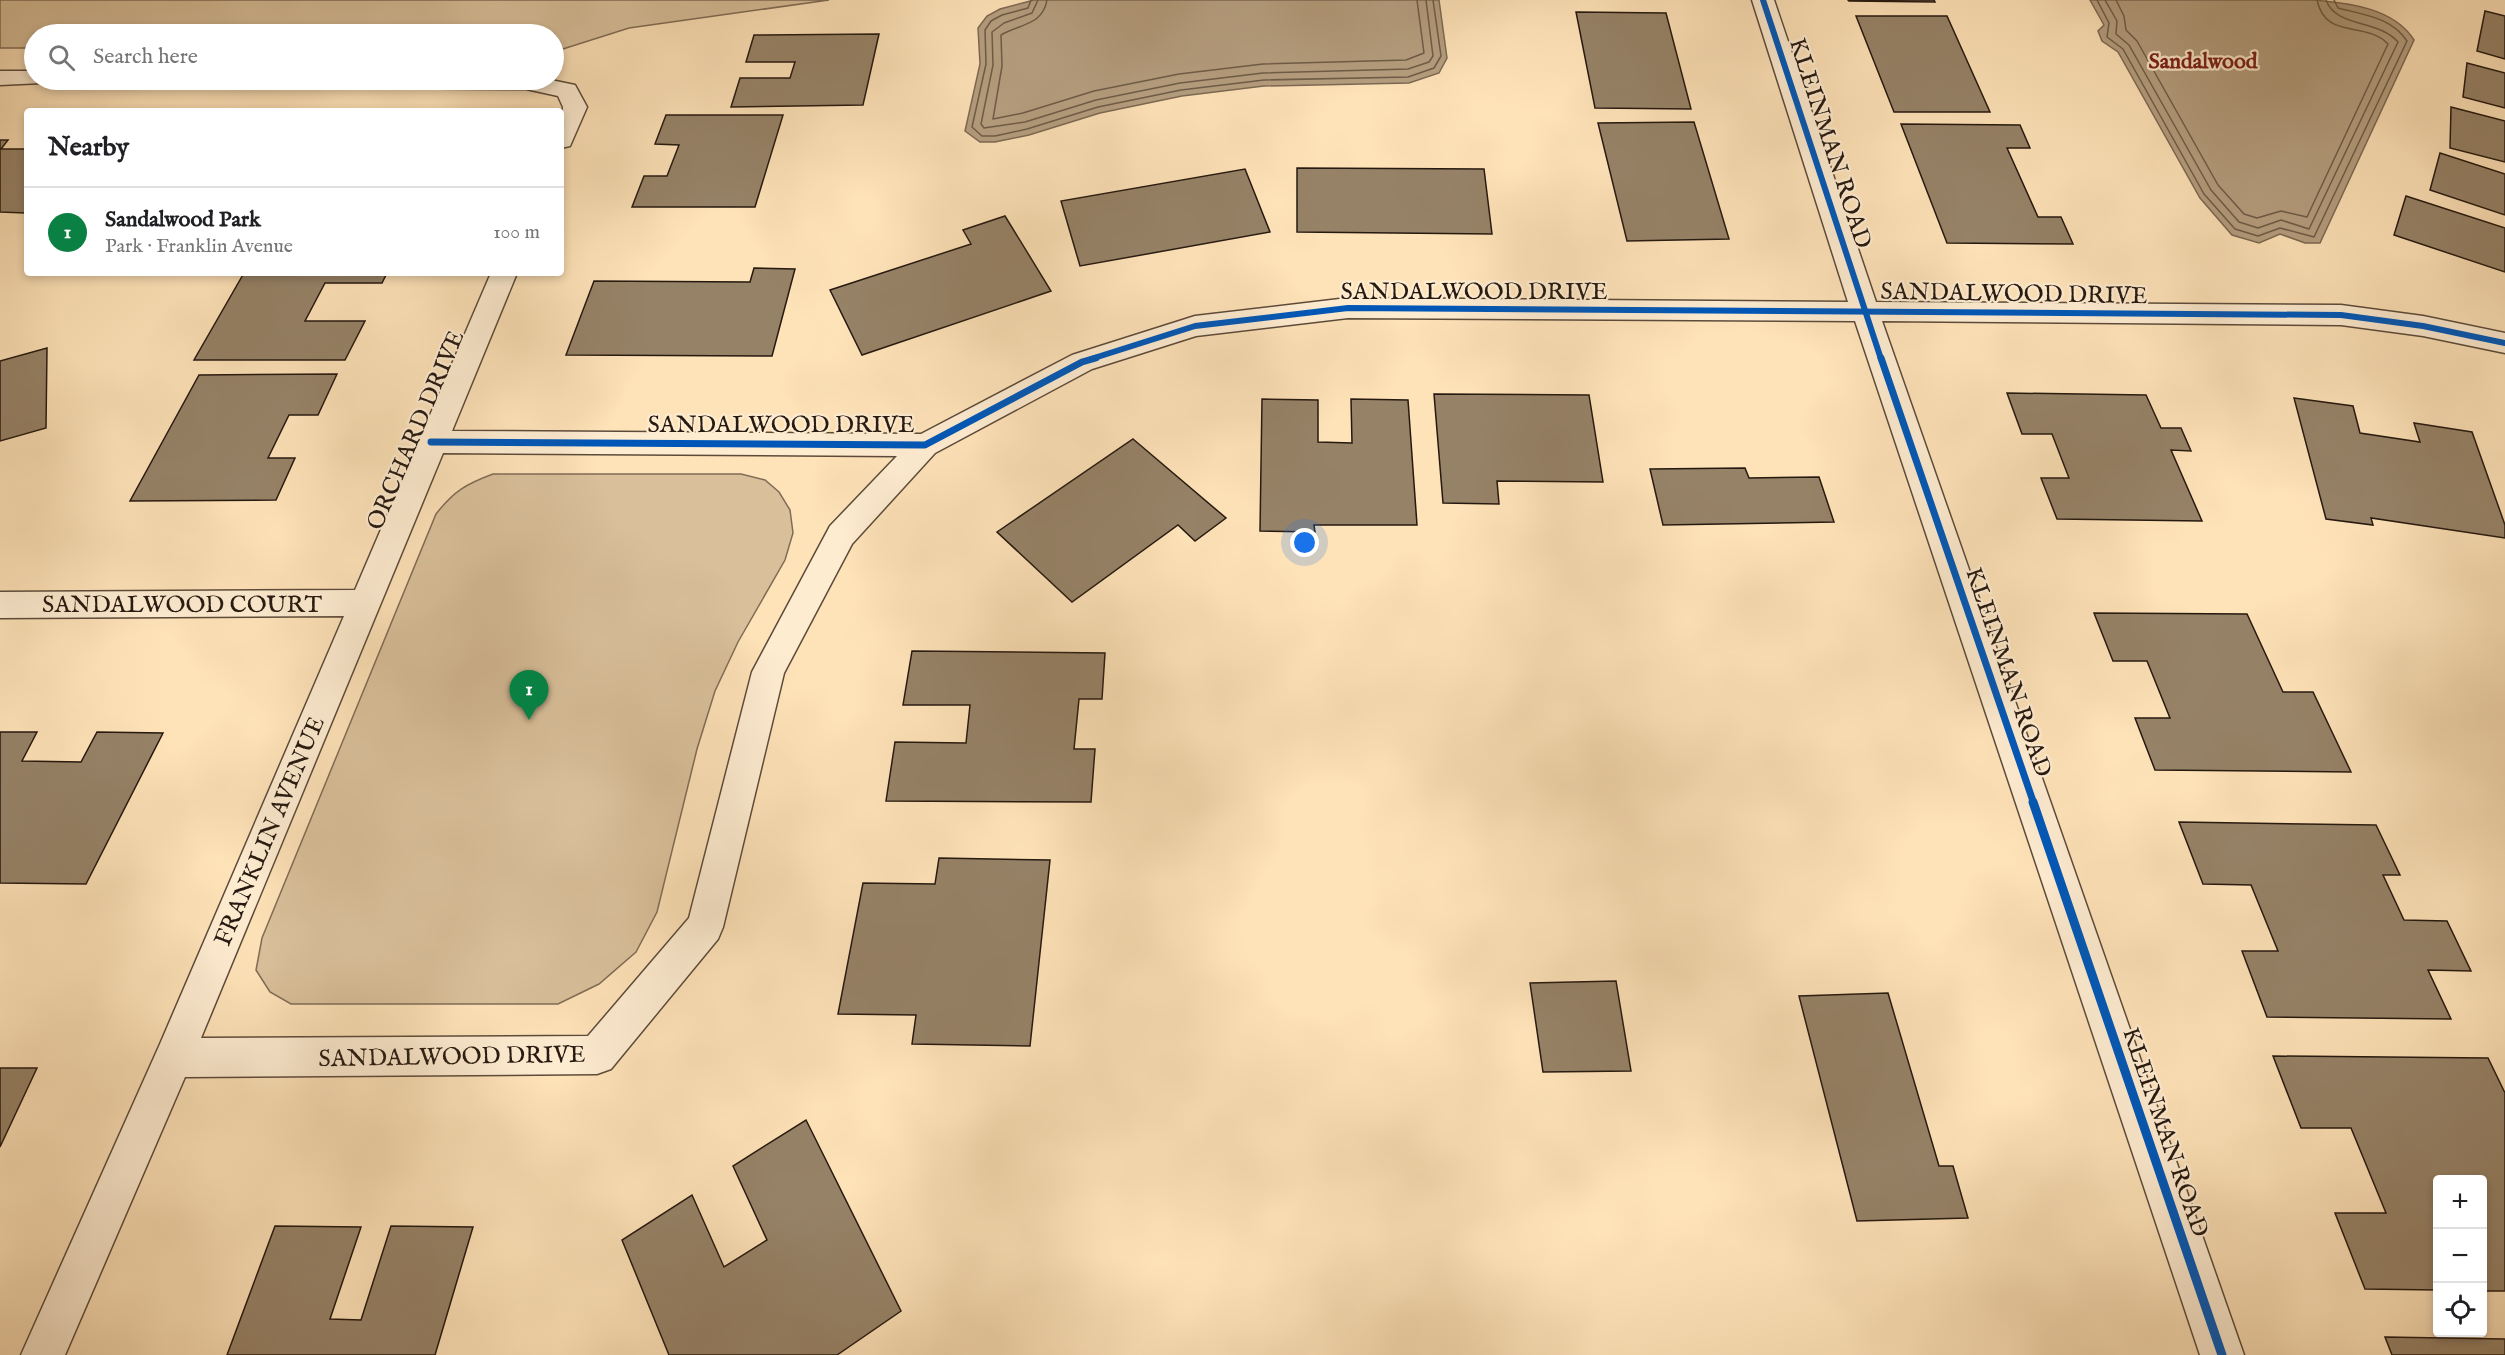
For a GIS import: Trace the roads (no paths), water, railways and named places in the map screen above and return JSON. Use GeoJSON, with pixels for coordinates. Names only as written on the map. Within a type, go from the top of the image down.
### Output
{"type":"FeatureCollection","features":[{"type":"Feature","properties":{"kind":"street","name":"KLEINMAN ROAD"},"geometry":{"type":"LineString","coordinates":[[1763,0],[1865,310],[2222,1355]]}},
{"type":"Feature","properties":{"kind":"street"},"geometry":{"type":"LineString","coordinates":[[0,78],[24,78]]}},
{"type":"Feature","properties":{"kind":"street"},"geometry":{"type":"LineString","coordinates":[[564,89],[567,90],[575,107],[564,133]]}},
{"type":"Feature","properties":{"kind":"street","name":"ORCHARD DRIVE"},"geometry":{"type":"LineString","coordinates":[[364,603],[503,276]]}},
{"type":"Feature","properties":{"kind":"street","name":"SANDALWOOD DRIVE"},"geometry":{"type":"LineString","coordinates":[[174,1058],[597,1055],[705,927],[768,672],[841,535],[925,445],[1082,362],[1195,326],[1348,308],[2341,315],[2423,326],[2505,343]]}},
{"type":"Feature","properties":{"kind":"street","name":"SANDALWOOD DRIVE"},"geometry":{"type":"LineString","coordinates":[[431,442],[925,445]]}},
{"type":"Feature","properties":{"kind":"street","name":"SANDALWOOD COURT"},"geometry":{"type":"LineString","coordinates":[[0,605],[364,603]]}},
{"type":"Feature","properties":{"kind":"street","name":"FRANKLIN AVENUE"},"geometry":{"type":"LineString","coordinates":[[43,1355],[174,1058],[364,603]]}},
{"type":"Feature","properties":{"kind":"water"},"geometry":{"type":"Polygon","coordinates":[[[1034,0],[1439,0],[1447,58],[1439,73],[1409,83],[1264,86],[1182,96],[1100,113],[1029,135],[995,142],[980,142],[965,131],[980,64],[978,28],[987,16],[1000,9],[1034,0]]]}},
{"type":"Feature","properties":{"kind":"water"},"geometry":{"type":"Polygon","coordinates":[[[2090,0],[2327,1],[2370,9],[2383,14],[2405,29],[2414,40],[2320,243],[2305,243],[2280,234],[2259,243],[2232,235],[2200,198],[2118,52],[2102,41],[2098,31],[2104,25],[2090,0]]]}},
{"type":"Feature","properties":{"kind":"place","name":"Sandalwood Park"},"geometry":{"type":"Point","coordinates":[529,720]}},
{"type":"Feature","properties":{"kind":"district","name":"Sandalwood"},"geometry":{"type":"Point","coordinates":[2203,60]}}]}
